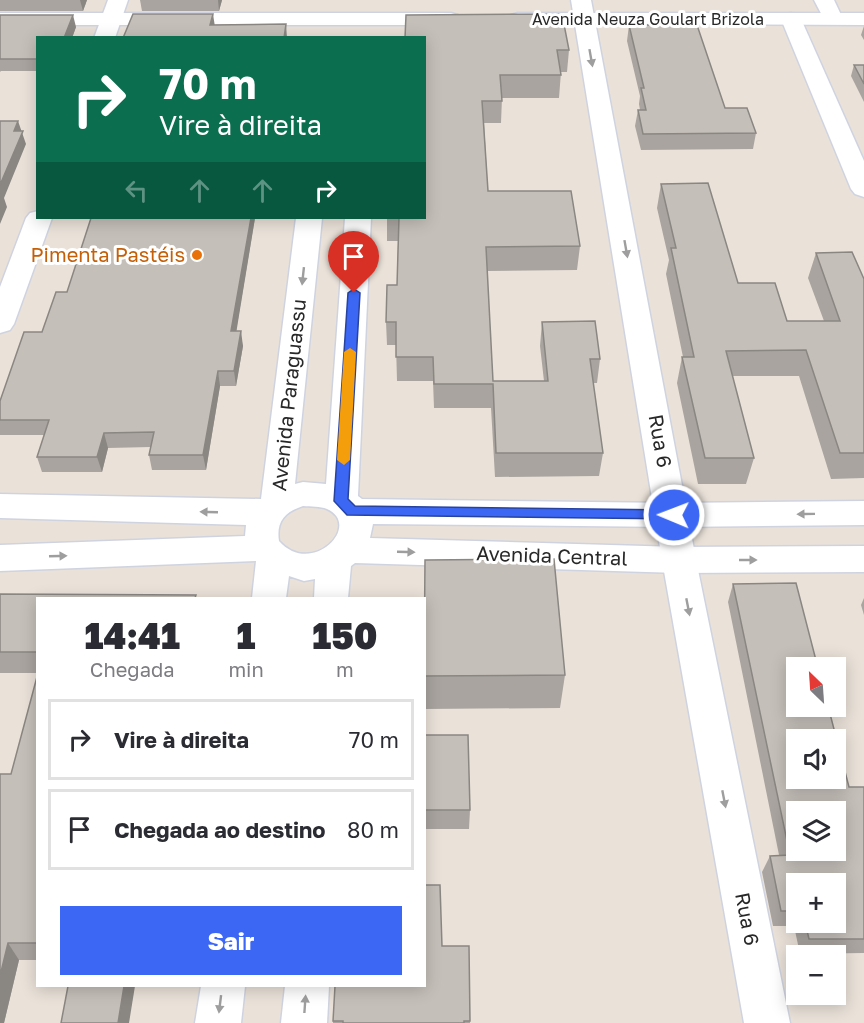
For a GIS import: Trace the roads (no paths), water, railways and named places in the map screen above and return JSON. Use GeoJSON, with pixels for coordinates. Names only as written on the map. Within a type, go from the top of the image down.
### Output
{"type":"FeatureCollection","features":[{"type":"Feature","properties":{"kind":"street","name":"Avenida Neuza Goulart Brizola"},"geometry":{"type":"LineString","coordinates":[[501,19],[582,9],[791,19],[829,9],[864,19]]}},
{"type":"Feature","properties":{"kind":"street","name":"Rua 6"},"geometry":{"type":"LineString","coordinates":[[582,9],[674,515],[679,560],[767,1023]]}},
{"type":"Feature","properties":{"kind":"street"},"geometry":{"type":"LineString","coordinates":[[0,19],[466,19]]}},
{"type":"Feature","properties":{"kind":"street"},"geometry":{"type":"LineString","coordinates":[[791,19],[864,189]]}},
{"type":"Feature","properties":{"kind":"street"},"geometry":{"type":"LineString","coordinates":[[0,324],[39,219]]}},
{"type":"Feature","properties":{"kind":"street","name":"Avenida Paraguassu"},"geometry":{"type":"LineString","coordinates":[[331,597],[341,555],[356,537],[358,524],[347,506],[333,221]]}},
{"type":"Feature","properties":{"kind":"street","name":"Avenida Paraguassu"},"geometry":{"type":"LineString","coordinates":[[269,597],[269,553],[260,537],[261,525],[272,509],[333,221]]}},
{"type":"Feature","properties":{"kind":"street","name":"Avenida Central"},"geometry":{"type":"LineString","coordinates":[[0,506],[272,509],[289,498],[310,494],[330,496],[347,506],[674,515],[864,513]]}},
{"type":"Feature","properties":{"kind":"street","name":"Avenida Central"},"geometry":{"type":"LineString","coordinates":[[0,558],[269,553],[290,565],[309,567],[341,555],[679,560],[864,559]]}},
{"type":"Feature","properties":{"kind":"street"},"geometry":{"type":"LineString","coordinates":[[218,1023],[223,987]]}},
{"type":"Feature","properties":{"kind":"street"},"geometry":{"type":"LineString","coordinates":[[304,1023],[306,987]]}},
{"type":"Feature","properties":{"kind":"place","name":"Pimenta Pastéis"},"geometry":{"type":"Point","coordinates":[197,255]}}]}
